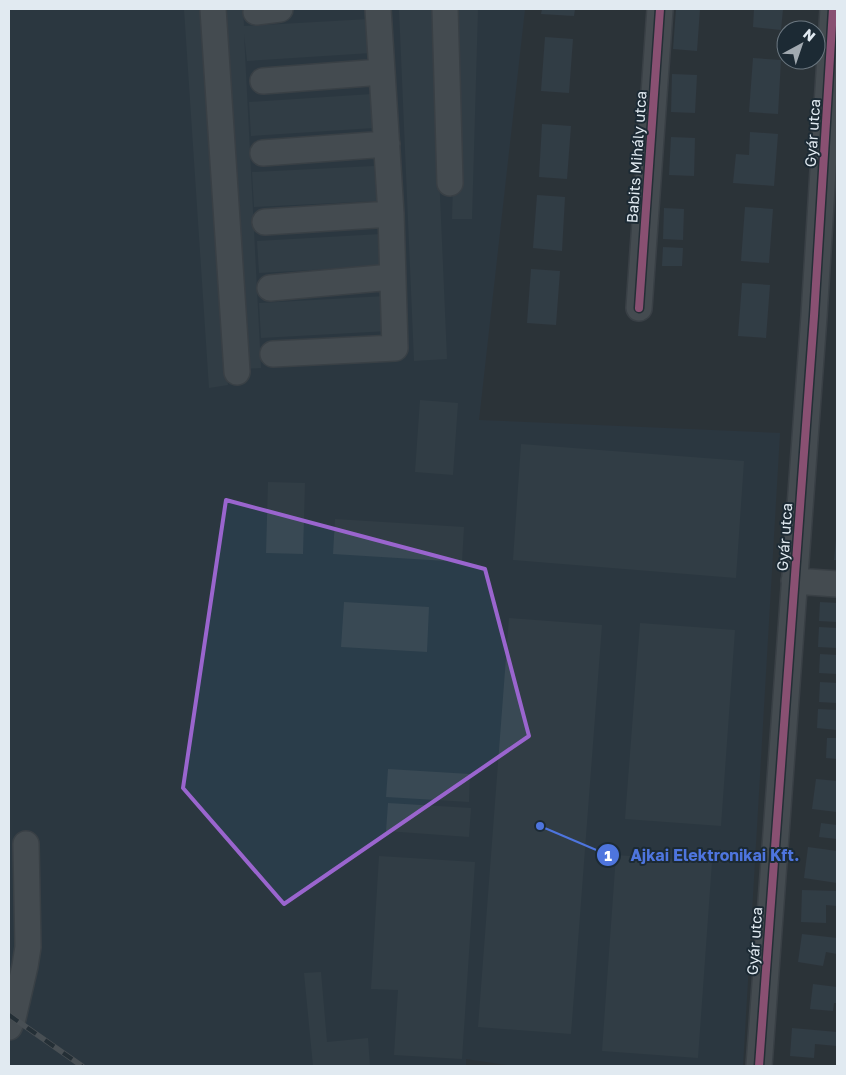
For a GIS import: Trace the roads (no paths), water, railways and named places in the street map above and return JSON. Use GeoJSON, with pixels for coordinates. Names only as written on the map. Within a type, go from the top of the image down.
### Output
{"type":"FeatureCollection","features":[{"type":"Feature","properties":{"kind":"street"},"geometry":{"type":"LineString","coordinates":[[213,9],[237,372]]}},
{"type":"Feature","properties":{"kind":"street"},"geometry":{"type":"LineString","coordinates":[[256,12],[280,9]]}},
{"type":"Feature","properties":{"kind":"street"},"geometry":{"type":"LineString","coordinates":[[273,354],[395,348],[391,214],[378,9]]}},
{"type":"Feature","properties":{"kind":"street"},"geometry":{"type":"LineString","coordinates":[[445,9],[450,182]]}},
{"type":"Feature","properties":{"kind":"street","name":"Babits Mihály utca"},"geometry":{"type":"LineString","coordinates":[[639,308],[660,9]]}},
{"type":"Feature","properties":{"kind":"street","name":"Gyár utca"},"geometry":{"type":"LineString","coordinates":[[759,1066],[814,316],[833,9]]}},
{"type":"Feature","properties":{"kind":"street"},"geometry":{"type":"LineString","coordinates":[[263,81],[382,72]]}},
{"type":"Feature","properties":{"kind":"street"},"geometry":{"type":"LineString","coordinates":[[262,153],[387,144]]}},
{"type":"Feature","properties":{"kind":"street"},"geometry":{"type":"LineString","coordinates":[[265,222],[391,214]]}},
{"type":"Feature","properties":{"kind":"street"},"geometry":{"type":"LineString","coordinates":[[270,288],[392,277]]}},
{"type":"Feature","properties":{"kind":"street"},"geometry":{"type":"LineString","coordinates":[[794,581],[837,584]]}},
{"type":"Feature","properties":{"kind":"street"},"geometry":{"type":"LineString","coordinates":[[9,1027],[13,1018],[28,947],[26,844]]}},
{"type":"Feature","properties":{"kind":"railway"},"geometry":{"type":"LineString","coordinates":[[9,1015],[82,1066]]}},
{"type":"Feature","properties":{"kind":"place","name":"Ajkai Elektronikai Kft."},"geometry":{"type":"Point","coordinates":[540,826]}}]}
